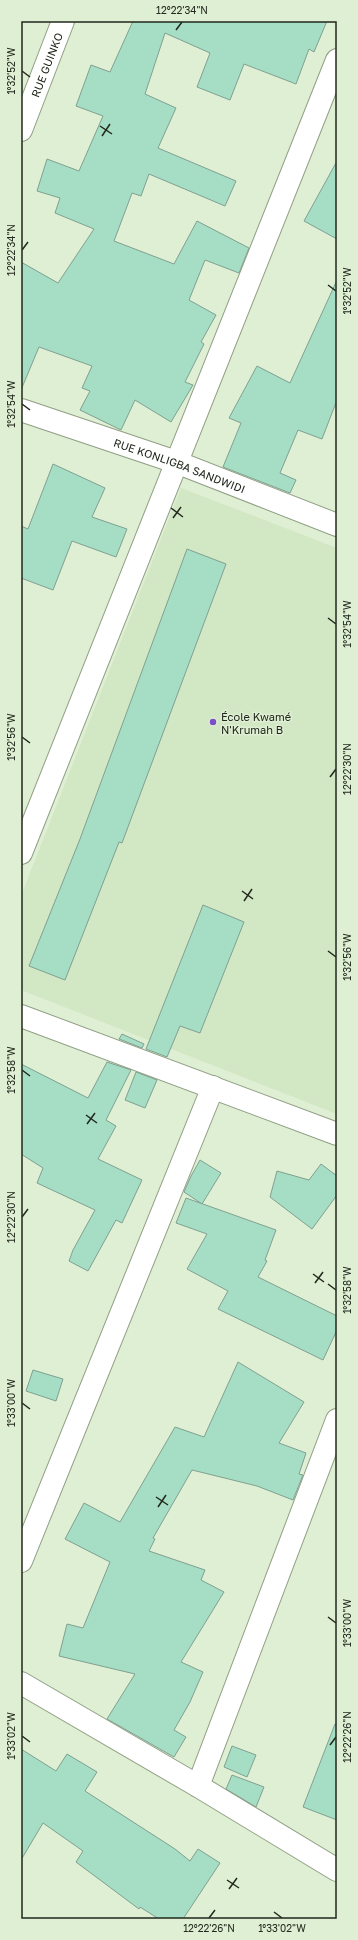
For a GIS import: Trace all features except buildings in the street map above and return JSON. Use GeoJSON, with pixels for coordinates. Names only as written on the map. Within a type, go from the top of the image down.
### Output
{"type":"FeatureCollection","features":[{"type":"Feature","properties":{"kind":"street","name":"RUE GUINKO"},"geometry":{"type":"LineString","coordinates":[[21,130],[63,21]]}},
{"type":"Feature","properties":{"kind":"street"},"geometry":{"type":"LineString","coordinates":[[21,853],[337,60]]}},
{"type":"Feature","properties":{"kind":"street","name":"RUE KONLIGBA SANDWIDI"},"geometry":{"type":"LineString","coordinates":[[21,410],[176,462],[337,525]]}},
{"type":"Feature","properties":{"kind":"street"},"geometry":{"type":"LineString","coordinates":[[21,1016],[337,1134]]}},
{"type":"Feature","properties":{"kind":"street"},"geometry":{"type":"LineString","coordinates":[[21,1561],[213,1087]]}},
{"type":"Feature","properties":{"kind":"street"},"geometry":{"type":"LineString","coordinates":[[198,1786],[337,1420]]}},
{"type":"Feature","properties":{"kind":"street"},"geometry":{"type":"LineString","coordinates":[[21,1683],[198,1786],[337,1870]]}},
{"type":"Feature","properties":{"kind":"shaded area","name":"École Kwamé N'Krumah B"},"geometry":{"type":"Polygon","coordinates":[[[181,488],[337,548],[337,1114],[21,990],[21,896],[181,488]]]}},
{"type":"Feature","properties":{"kind":"place","name":"École Kwamé N'Krumah B"},"geometry":{"type":"Point","coordinates":[213,722]}}]}
